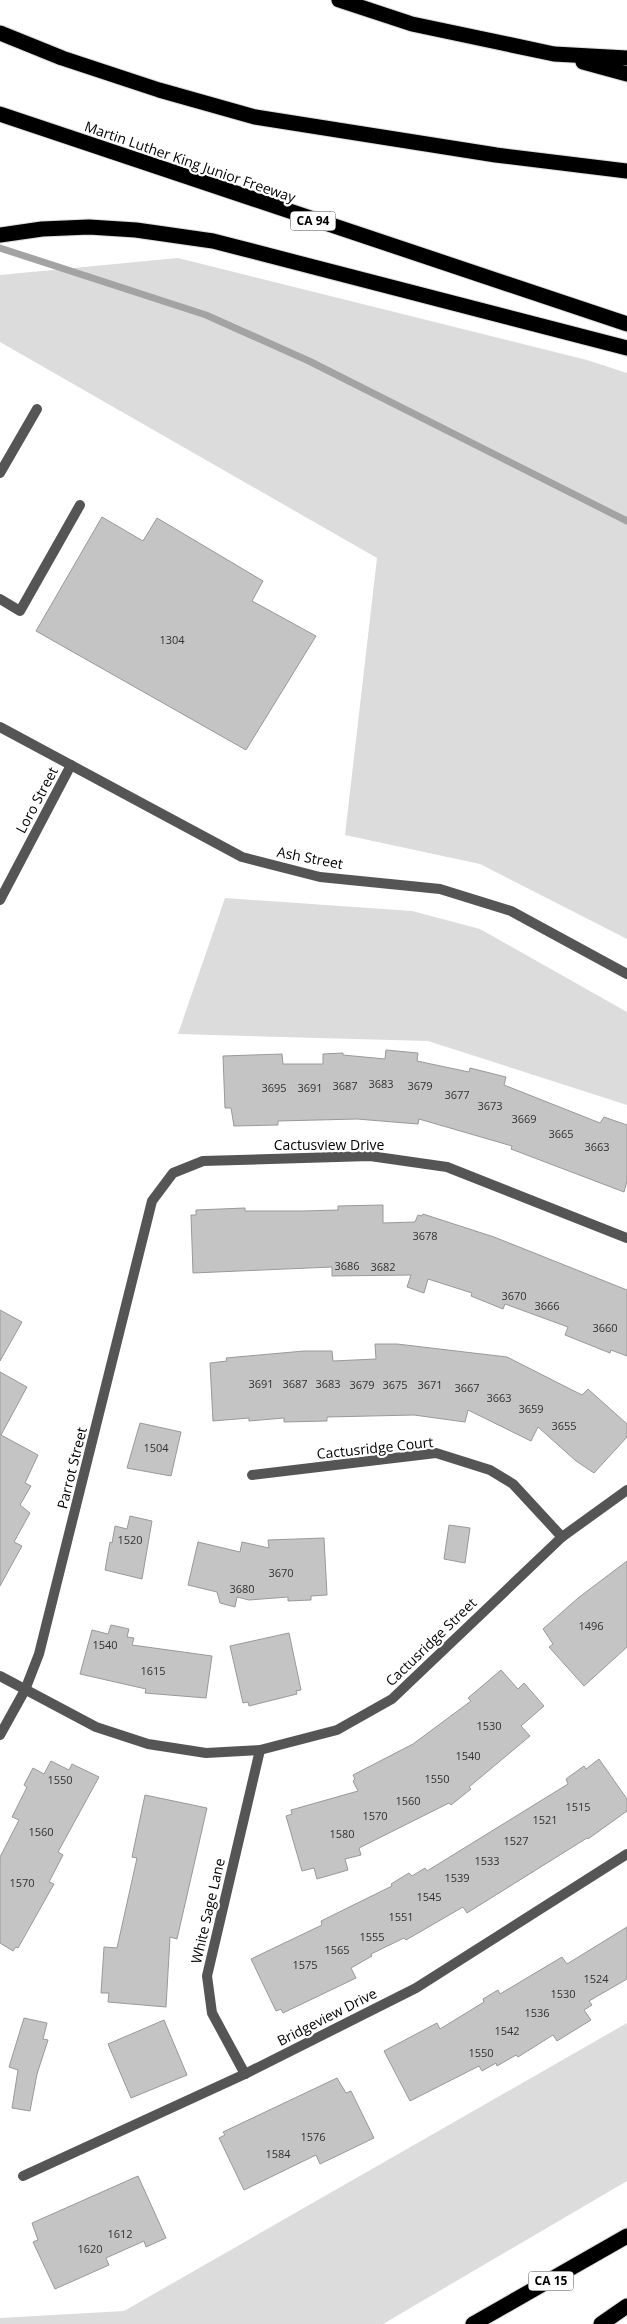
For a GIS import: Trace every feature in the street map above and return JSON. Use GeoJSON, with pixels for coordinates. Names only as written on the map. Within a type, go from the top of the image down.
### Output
{"type":"FeatureCollection","features":[{"type":"Feature","properties":{"kind":"highway"},"geometry":{"type":"LineString","coordinates":[[339,0],[412,24],[554,54],[627,74]]}},
{"type":"Feature","properties":{"kind":"highway"},"geometry":{"type":"LineString","coordinates":[[0,33],[62,58],[141,84],[255,117],[496,155],[627,170]]}},
{"type":"Feature","properties":{"kind":"highway"},"geometry":{"type":"LineString","coordinates":[[554,54],[627,58]]}},
{"type":"Feature","properties":{"kind":"highway","name":"Martin Luther King Junior Freeway"},"geometry":{"type":"LineString","coordinates":[[0,114],[627,324]]}},
{"type":"Feature","properties":{"kind":"highway"},"geometry":{"type":"LineString","coordinates":[[0,235],[42,229],[89,227],[136,230],[213,241],[627,348]]}},
{"type":"Feature","properties":{"kind":"highway","name":"CA 15"},"geometry":{"type":"LineString","coordinates":[[473,2324],[627,2236]]}},
{"type":"Feature","properties":{"kind":"highway"},"geometry":{"type":"LineString","coordinates":[[601,2324],[627,2306]]}},
{"type":"Feature","properties":{"kind":"street"},"geometry":{"type":"LineString","coordinates":[[0,473],[37,409]]}},
{"type":"Feature","properties":{"kind":"street"},"geometry":{"type":"LineString","coordinates":[[0,599],[20,611],[80,505]]}},
{"type":"Feature","properties":{"kind":"street","name":"Ash Street"},"geometry":{"type":"LineString","coordinates":[[0,727],[242,857],[320,877],[440,888],[512,911],[627,974]]}},
{"type":"Feature","properties":{"kind":"street","name":"Loro Street"},"geometry":{"type":"LineString","coordinates":[[0,900],[71,766]]}},
{"type":"Feature","properties":{"kind":"street","name":"Cactusview Drive"},"geometry":{"type":"LineString","coordinates":[[152,1201],[173,1173],[203,1161],[370,1156],[447,1167],[627,1238]]}},
{"type":"Feature","properties":{"kind":"street","name":"Parrot Street"},"geometry":{"type":"LineString","coordinates":[[0,1734],[25,1690],[39,1654],[152,1201]]}},
{"type":"Feature","properties":{"kind":"street","name":"Cactusridge Court"},"geometry":{"type":"LineString","coordinates":[[252,1475],[436,1454],[490,1470],[513,1484],[562,1537]]}},
{"type":"Feature","properties":{"kind":"street","name":"Cactusridge Street"},"geometry":{"type":"LineString","coordinates":[[0,1676],[96,1728],[148,1744],[206,1753],[260,1750],[337,1730],[392,1699],[562,1537],[627,1490]]}},
{"type":"Feature","properties":{"kind":"street","name":"White Sage Lane"},"geometry":{"type":"LineString","coordinates":[[244,2074],[212,2013],[207,1976],[260,1750]]}},
{"type":"Feature","properties":{"kind":"street","name":"Bridgeview Drive"},"geometry":{"type":"LineString","coordinates":[[23,2176],[244,2074],[416,1988],[627,1854]]}},
{"type":"Feature","properties":{"kind":"shaded area"},"geometry":{"type":"Polygon","coordinates":[[[178,258],[587,360],[627,373],[627,939],[480,864],[345,835],[377,558],[0,342],[0,275],[178,258]]]}},
{"type":"Feature","properties":{"kind":"shaded area"},"geometry":{"type":"Polygon","coordinates":[[[225,898],[412,911],[480,929],[627,1012],[627,1105],[428,1041],[178,1034],[225,898]]]}},
{"type":"Feature","properties":{"kind":"shaded area"},"geometry":{"type":"Polygon","coordinates":[[[627,2023],[627,2181],[383,2324],[0,2324],[0,2318],[124,2311],[627,2023]]]}},
{"type":"Feature","properties":{"kind":"building"},"geometry":{"type":"Polygon","coordinates":[[[102,517],[143,541],[157,518],[263,581],[252,601],[316,636],[246,750],[36,631],[102,517]]]}},
{"type":"Feature","properties":{"kind":"building"},"geometry":{"type":"Polygon","coordinates":[[[386,1050],[418,1053],[417,1061],[469,1072],[470,1068],[506,1077],[504,1085],[600,1123],[604,1117],[627,1125],[627,1181],[624,1192],[511,1149],[512,1146],[419,1119],[418,1124],[357,1119],[278,1121],[278,1125],[234,1126],[231,1108],[225,1108],[223,1056],[282,1054],[283,1064],[323,1064],[323,1054],[343,1053],[343,1055],[385,1059],[386,1050]]]}},
{"type":"Feature","properties":{"kind":"building"},"geometry":{"type":"Polygon","coordinates":[[[383,1205],[383,1223],[415,1222],[418,1215],[422,1216],[423,1214],[494,1237],[627,1290],[627,1356],[611,1350],[610,1353],[565,1335],[568,1327],[505,1304],[503,1309],[471,1296],[472,1293],[428,1279],[424,1293],[407,1287],[411,1275],[332,1276],[332,1267],[193,1273],[191,1215],[196,1215],[196,1210],[245,1208],[245,1211],[304,1211],[338,1210],[338,1206],[383,1205]]]}},
{"type":"Feature","properties":{"kind":"building"},"geometry":{"type":"Polygon","coordinates":[[[0,1310],[22,1322],[0,1361],[0,1310]]]}},
{"type":"Feature","properties":{"kind":"building"},"geometry":{"type":"Polygon","coordinates":[[[375,1344],[397,1344],[507,1357],[582,1395],[588,1389],[627,1424],[627,1437],[594,1473],[576,1461],[538,1427],[531,1441],[468,1410],[465,1422],[414,1415],[327,1417],[327,1421],[284,1422],[284,1418],[249,1421],[249,1418],[213,1421],[210,1363],[227,1361],[226,1358],[304,1351],[332,1351],[333,1361],[376,1359],[375,1344]]]}},
{"type":"Feature","properties":{"kind":"building"},"geometry":{"type":"Polygon","coordinates":[[[0,1372],[27,1387],[1,1435],[38,1455],[25,1483],[31,1486],[20,1505],[30,1513],[14,1542],[22,1546],[0,1586],[0,1372]]]}},
{"type":"Feature","properties":{"kind":"building"},"geometry":{"type":"Polygon","coordinates":[[[140,1423],[181,1432],[171,1476],[127,1468],[140,1423]]]}},
{"type":"Feature","properties":{"kind":"building"},"geometry":{"type":"Polygon","coordinates":[[[130,1516],[152,1521],[142,1579],[105,1570],[115,1526],[127,1529],[130,1516]]]}},
{"type":"Feature","properties":{"kind":"building"},"geometry":{"type":"Polygon","coordinates":[[[449,1525],[470,1528],[465,1563],[444,1559],[449,1525]]]}},
{"type":"Feature","properties":{"kind":"building"},"geometry":{"type":"Polygon","coordinates":[[[324,1538],[327,1595],[311,1596],[311,1600],[288,1601],[288,1597],[249,1600],[237,1597],[235,1607],[220,1603],[217,1592],[188,1585],[198,1542],[240,1552],[242,1542],[269,1548],[268,1540],[324,1538]]]}},
{"type":"Feature","properties":{"kind":"building"},"geometry":{"type":"Polygon","coordinates":[[[627,1561],[627,1647],[584,1686],[549,1647],[553,1644],[543,1629],[578,1598],[627,1561]]]}},
{"type":"Feature","properties":{"kind":"building"},"geometry":{"type":"Polygon","coordinates":[[[111,1625],[129,1629],[127,1637],[134,1638],[132,1645],[212,1656],[206,1698],[145,1693],[146,1689],[80,1674],[92,1630],[108,1634],[111,1625]]]}},
{"type":"Feature","properties":{"kind":"building"},"geometry":{"type":"Polygon","coordinates":[[[289,1633],[301,1690],[296,1691],[297,1694],[249,1706],[248,1702],[243,1703],[230,1646],[289,1633]]]}},
{"type":"Feature","properties":{"kind":"building"},"geometry":{"type":"Polygon","coordinates":[[[501,1670],[518,1689],[524,1683],[544,1706],[521,1726],[530,1736],[469,1787],[471,1789],[451,1805],[449,1803],[359,1848],[361,1855],[345,1859],[348,1870],[317,1879],[314,1868],[302,1871],[286,1816],[292,1814],[291,1810],[358,1791],[353,1781],[355,1779],[353,1775],[413,1744],[471,1701],[468,1698],[501,1670]]]}},
{"type":"Feature","properties":{"kind":"building"},"geometry":{"type":"Polygon","coordinates":[[[599,1759],[627,1799],[627,1811],[588,1839],[467,1913],[463,1907],[406,1940],[404,1938],[371,1954],[372,1956],[351,1968],[356,1978],[283,2013],[281,2009],[276,2011],[251,1959],[322,1925],[321,1921],[392,1886],[391,1884],[409,1873],[412,1876],[425,1868],[427,1871],[568,1784],[566,1779],[584,1766],[586,1769],[599,1759]]]}},
{"type":"Feature","properties":{"kind":"building"},"geometry":{"type":"Polygon","coordinates":[[[51,1761],[69,1770],[72,1764],[99,1777],[58,1852],[63,1855],[49,1882],[54,1884],[18,1948],[16,1947],[13,1951],[0,1943],[0,1857],[19,1820],[12,1817],[27,1787],[24,1785],[33,1768],[44,1774],[51,1761]]]}},
{"type":"Feature","properties":{"kind":"building"},"geometry":{"type":"Polygon","coordinates":[[[145,1795],[207,1808],[177,1939],[170,1937],[166,2007],[108,2002],[109,1993],[101,1993],[104,1947],[117,1948],[137,1858],[132,1857],[145,1795]]]}},
{"type":"Feature","properties":{"kind":"building"},"geometry":{"type":"Polygon","coordinates":[[[627,1927],[627,1979],[589,2001],[592,2005],[584,2010],[591,2020],[557,2041],[553,2035],[518,2057],[516,2055],[497,2066],[496,2063],[482,2071],[479,2066],[410,2101],[384,2051],[437,2023],[440,2029],[484,2002],[483,1999],[498,1990],[500,1994],[562,1957],[567,1964],[627,1927]]]}},
{"type":"Feature","properties":{"kind":"building"},"geometry":{"type":"Polygon","coordinates":[[[24,2018],[47,2023],[43,2039],[48,2040],[37,2074],[30,2111],[12,2108],[18,2070],[9,2067],[24,2018]]]}},
{"type":"Feature","properties":{"kind":"building"},"geometry":{"type":"Polygon","coordinates":[[[164,2020],[187,2075],[131,2098],[108,2044],[164,2020]]]}},
{"type":"Feature","properties":{"kind":"building"},"geometry":{"type":"Polygon","coordinates":[[[337,2078],[346,2093],[351,2091],[374,2138],[320,2164],[316,2155],[244,2190],[219,2138],[225,2135],[223,2132],[337,2078]]]}},
{"type":"Feature","properties":{"kind":"building"},"geometry":{"type":"Polygon","coordinates":[[[138,2176],[166,2238],[146,2247],[144,2241],[106,2258],[109,2265],[55,2289],[33,2242],[38,2240],[32,2223],[138,2176]]]}},
{"type":"Feature","properties":{"kind":"waterway"},"geometry":{"type":"LineString","coordinates":[[0,248],[206,315],[309,361],[627,521]]}}]}
